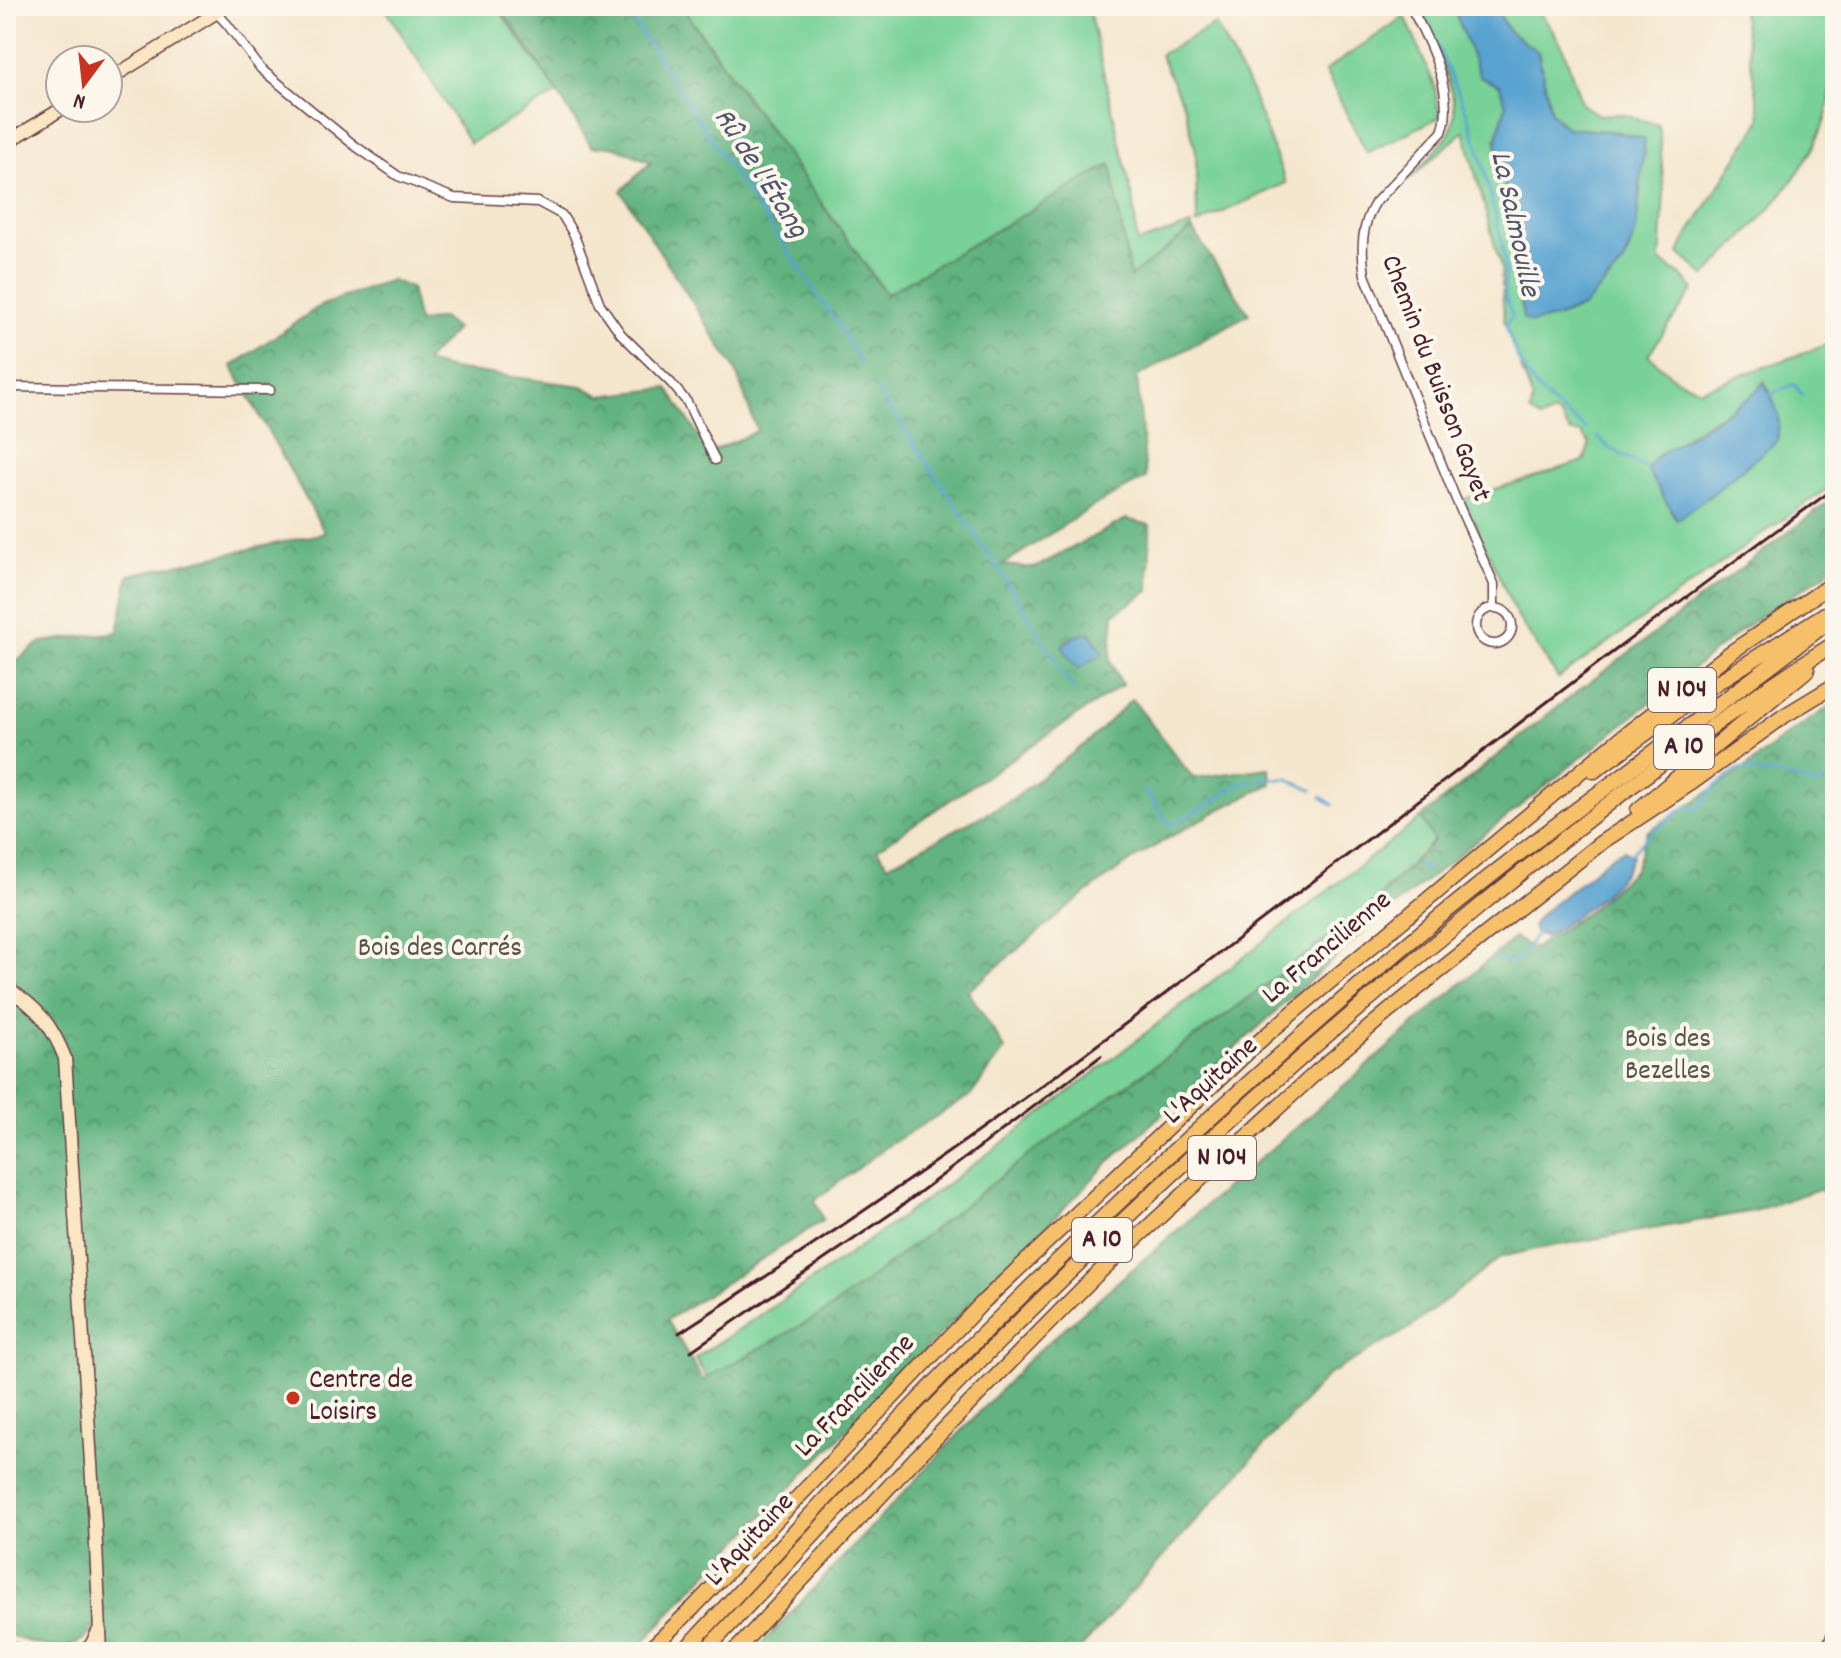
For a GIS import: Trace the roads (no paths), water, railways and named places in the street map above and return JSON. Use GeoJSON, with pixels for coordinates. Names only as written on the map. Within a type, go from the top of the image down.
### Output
{"type":"FeatureCollection","features":[{"type":"Feature","properties":{"kind":"highway","name":"La Francilienne"},"geometry":{"type":"LineString","coordinates":[[693,1608],[963,1323],[1265,1036],[1426,899],[1690,683],[1835,582]]}},
{"type":"Feature","properties":{"kind":"highway"},"geometry":{"type":"LineString","coordinates":[[1538,809],[1710,687],[1835,609]]}},
{"type":"Feature","properties":{"kind":"highway","name":"L'Aquitaine"},"geometry":{"type":"LineString","coordinates":[[683,1652],[955,1363],[1098,1222],[1260,1073],[1388,960],[1540,836],[1835,617]]}},
{"type":"Feature","properties":{"kind":"highway"},"geometry":{"type":"LineString","coordinates":[[1602,842],[1668,783],[1835,645]]}},
{"type":"Feature","properties":{"kind":"highway","name":"L'Aquitaine"},"geometry":{"type":"LineString","coordinates":[[704,1652],[943,1398],[1046,1294],[1246,1105],[1400,971],[1550,850],[1766,687],[1835,645]]}},
{"type":"Feature","properties":{"kind":"highway","name":"N 104"},"geometry":{"type":"LineString","coordinates":[[734,1652],[968,1403],[1168,1207],[1320,1069],[1602,842],[1690,784],[1784,716],[1835,685]]}},
{"type":"Feature","properties":{"kind":"highway"},"geometry":{"type":"LineString","coordinates":[[647,1652],[693,1608]]}},
{"type":"Feature","properties":{"kind":"highway"},"geometry":{"type":"LineString","coordinates":[[660,1652],[693,1608]]}},
{"type":"Feature","properties":{"kind":"main road"},"geometry":{"type":"LineString","coordinates":[[124,70],[218,8]]}},
{"type":"Feature","properties":{"kind":"main road"},"geometry":{"type":"LineString","coordinates":[[6,143],[44,120]]}},
{"type":"Feature","properties":{"kind":"main road"},"geometry":{"type":"LineString","coordinates":[[6,988],[36,1008],[45,1018],[65,1058],[101,1652]]}},
{"type":"Feature","properties":{"kind":"main road"},"geometry":{"type":"LineString","coordinates":[[83,1652],[91,1645],[101,1625]]}},
{"type":"Feature","properties":{"kind":"main road"},"geometry":{"type":"LineString","coordinates":[[6,1645],[22,1652]]}},
{"type":"Feature","properties":{"kind":"main road"},"geometry":{"type":"LineString","coordinates":[[83,1652],[95,1652]]}},
{"type":"Feature","properties":{"kind":"street","name":"Chemin du Buisson Gayet"},"geometry":{"type":"LineString","coordinates":[[1410,6],[1446,91],[1446,121],[1442,132],[1375,203],[1368,215],[1362,245],[1365,275],[1466,525],[1494,584],[1494,607]]}},
{"type":"Feature","properties":{"kind":"street"},"geometry":{"type":"LineString","coordinates":[[218,8],[261,69],[354,145],[398,176],[454,198],[538,202],[562,215],[574,235],[600,304],[621,334],[687,402],[715,460]]}},
{"type":"Feature","properties":{"kind":"street"},"geometry":{"type":"LineString","coordinates":[[6,387],[270,390]]}},
{"type":"Feature","properties":{"kind":"street"},"geometry":{"type":"LineString","coordinates":[[1494,607],[1505,611],[1513,627],[1503,642],[1492,644],[1481,639],[1475,628],[1482,611],[1494,607]]}},
{"type":"Feature","properties":{"kind":"street"},"geometry":{"type":"LineString","coordinates":[[1824,1652],[1835,1627]]}},
{"type":"Feature","properties":{"kind":"water"},"geometry":{"type":"Polygon","coordinates":[[[1461,6],[1494,6],[1509,31],[1538,52],[1551,113],[1567,128],[1618,132],[1645,139],[1636,231],[1624,263],[1584,306],[1559,317],[1531,323],[1523,318],[1496,142],[1506,105],[1500,86],[1480,77],[1454,9],[1461,6]]]}},
{"type":"Feature","properties":{"kind":"water"},"geometry":{"type":"Polygon","coordinates":[[[1764,382],[1778,416],[1777,441],[1677,520],[1647,469],[1656,457],[1750,397],[1764,382]]]}},
{"type":"Feature","properties":{"kind":"water"},"geometry":{"type":"Polygon","coordinates":[[[1090,632],[1103,654],[1077,669],[1062,646],[1074,637],[1090,632]]]}},
{"type":"Feature","properties":{"kind":"water"},"geometry":{"type":"Polygon","coordinates":[[[1624,850],[1632,855],[1627,867],[1608,890],[1546,937],[1534,932],[1532,926],[1540,915],[1613,855],[1624,850]]]}},
{"type":"Feature","properties":{"kind":"waterway","name":"Rû de l'Étang"},"geometry":{"type":"LineString","coordinates":[[624,6],[833,317],[861,364]]}},
{"type":"Feature","properties":{"kind":"waterway","name":"La Salmouille"},"geometry":{"type":"LineString","coordinates":[[1420,6],[1467,113],[1481,156],[1501,238],[1505,296],[1512,315],[1506,326],[1512,345],[1535,386],[1556,407],[1586,429]]}},
{"type":"Feature","properties":{"kind":"waterway","name":"La Salmouille"},"geometry":{"type":"LineString","coordinates":[[1770,395],[1794,384],[1802,395]]}},
{"type":"Feature","properties":{"kind":"waterway","name":"Rû de l'Étang"},"geometry":{"type":"LineString","coordinates":[[876,387],[1005,579],[1073,689]]}},
{"type":"Feature","properties":{"kind":"waterway","name":"La Salmouille"},"geometry":{"type":"LineString","coordinates":[[1598,437],[1608,447],[1647,469]]}},
{"type":"Feature","properties":{"kind":"waterway"},"geometry":{"type":"LineString","coordinates":[[1629,855],[1654,830],[1686,807],[1700,807],[1715,786],[1739,769],[1795,778],[1815,785],[1835,777]]}},
{"type":"Feature","properties":{"kind":"waterway","name":"Rû de l'Étang"},"geometry":{"type":"LineString","coordinates":[[1144,789],[1170,825],[1237,785],[1261,779],[1288,779],[1312,790]]}},
{"type":"Feature","properties":{"kind":"waterway","name":"Rû de l'Étang"},"geometry":{"type":"LineString","coordinates":[[1321,797],[1333,805]]}},
{"type":"Feature","properties":{"kind":"waterway"},"geometry":{"type":"LineString","coordinates":[[1416,863],[1427,870]]}},
{"type":"Feature","properties":{"kind":"waterway"},"geometry":{"type":"LineString","coordinates":[[1496,956],[1509,963],[1517,960],[1538,932]]}},
{"type":"Feature","properties":{"kind":"railway"},"geometry":{"type":"LineString","coordinates":[[679,1333],[901,1186],[1064,1070],[1654,621],[1835,488]]}},
{"type":"Feature","properties":{"kind":"railway"},"geometry":{"type":"LineString","coordinates":[[691,1351],[892,1213],[1101,1056]]}},
{"type":"Feature","properties":{"kind":"place","name":"Centre de Loisirs"},"geometry":{"type":"Point","coordinates":[293,1398]}},
{"type":"Feature","properties":{"kind":"park label","name":"Bois des Carrés"},"geometry":{"type":"Point","coordinates":[440,950]}},
{"type":"Feature","properties":{"kind":"park label","name":"Bois des Bezelles"},"geometry":{"type":"Point","coordinates":[1668,1057]}}]}
